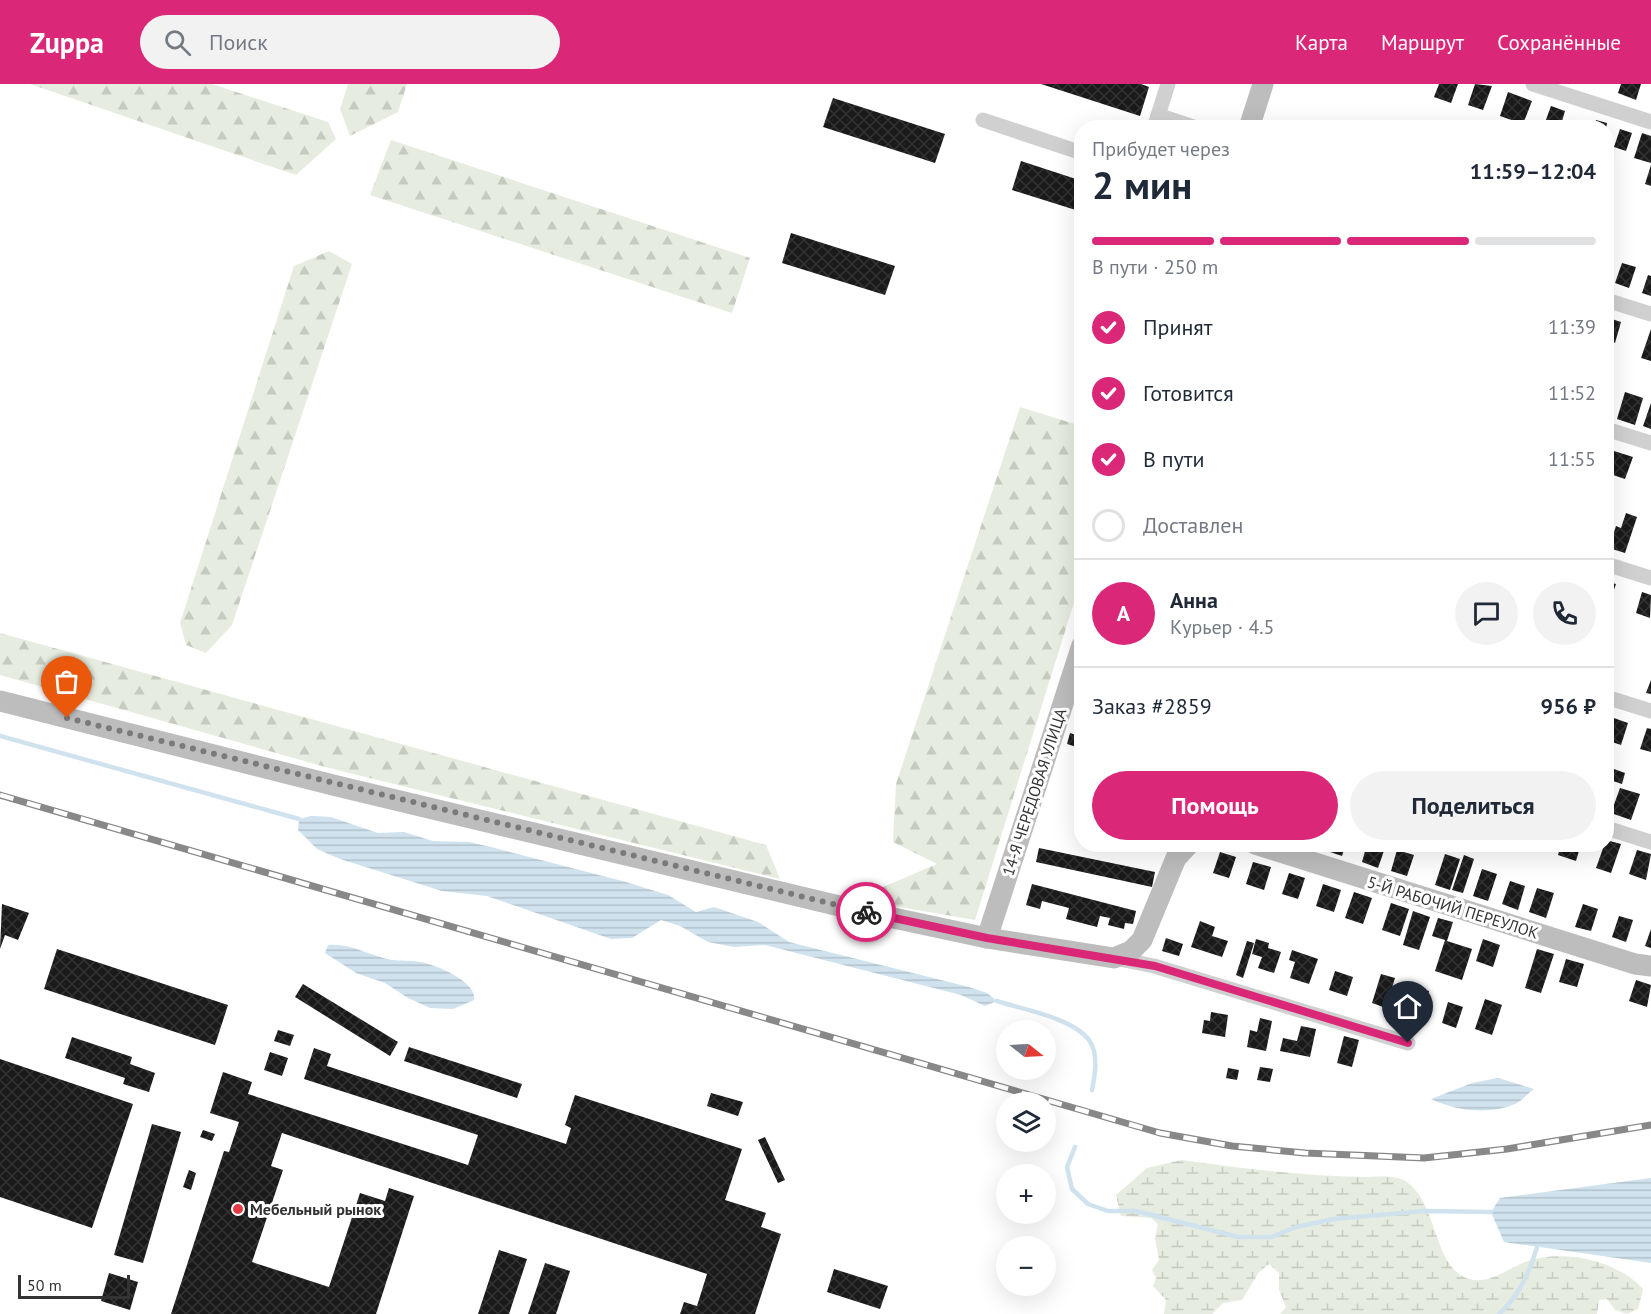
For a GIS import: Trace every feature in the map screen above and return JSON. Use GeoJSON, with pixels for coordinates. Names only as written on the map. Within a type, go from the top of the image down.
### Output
{"type":"FeatureCollection","features":[{"type":"Feature","properties":{"kind":"main road"},"geometry":{"type":"LineString","coordinates":[[1252,120],[1263,84]]}},
{"type":"Feature","properties":{"kind":"main road","name":"14-Я ЧЕРЕДОВАЯ УЛИЦА"},"geometry":{"type":"LineString","coordinates":[[987,938],[1074,670]]}},
{"type":"Feature","properties":{"kind":"main road"},"geometry":{"type":"LineString","coordinates":[[0,701],[856,910],[987,938],[1114,958],[1131,951],[1142,940],[1179,852]]}},
{"type":"Feature","properties":{"kind":"main road","name":"5-Й РАБОЧИЙ ПЕРЕУЛОК"},"geometry":{"type":"LineString","coordinates":[[1281,852],[1624,960],[1651,966]]}},
{"type":"Feature","properties":{"kind":"street"},"geometry":{"type":"LineString","coordinates":[[1156,120],[1168,84]]}},
{"type":"Feature","properties":{"kind":"street"},"geometry":{"type":"LineString","coordinates":[[1533,84],[1651,122]]}},
{"type":"Feature","properties":{"kind":"street"},"geometry":{"type":"LineString","coordinates":[[982,120],[1074,150]]}},
{"type":"Feature","properties":{"kind":"street"},"geometry":{"type":"LineString","coordinates":[[1614,302],[1651,314]]}},
{"type":"Feature","properties":{"kind":"street"},"geometry":{"type":"LineString","coordinates":[[1614,431],[1651,443]]}},
{"type":"Feature","properties":{"kind":"street"},"geometry":{"type":"LineString","coordinates":[[1614,566],[1651,578]]}},
{"type":"Feature","properties":{"kind":"street"},"geometry":{"type":"LineString","coordinates":[[1614,699],[1651,711]]}},
{"type":"Feature","properties":{"kind":"street"},"geometry":{"type":"LineString","coordinates":[[1614,830],[1651,842]]}},
{"type":"Feature","properties":{"kind":"street"},"geometry":{"type":"LineString","coordinates":[[1114,958],[1155,966],[1408,1043]]}},
{"type":"Feature","properties":{"kind":"green space"},"geometry":{"type":"Polygon","coordinates":[[[30,84],[212,84],[328,122],[336,139],[296,175],[30,84]]]}},
{"type":"Feature","properties":{"kind":"green space"},"geometry":{"type":"Polygon","coordinates":[[[348,84],[407,84],[398,112],[350,136],[340,109],[348,84]]]}},
{"type":"Feature","properties":{"kind":"green space"},"geometry":{"type":"Polygon","coordinates":[[[391,140],[750,258],[732,313],[370,195],[391,140]]]}},
{"type":"Feature","properties":{"kind":"green space"},"geometry":{"type":"Polygon","coordinates":[[[329,251],[352,264],[232,625],[206,653],[186,645],[180,623],[294,266],[329,251]]]}},
{"type":"Feature","properties":{"kind":"green space"},"geometry":{"type":"Polygon","coordinates":[[[1020,407],[1074,424],[1074,602],[975,920],[865,901],[869,893],[937,864],[893,842],[896,784],[1020,407]]]}},
{"type":"Feature","properties":{"kind":"green space"},"geometry":{"type":"Polygon","coordinates":[[[0,633],[766,845],[780,879],[329,768],[0,675],[0,633]]]}},
{"type":"Feature","properties":{"kind":"green space"},"geometry":{"type":"Polygon","coordinates":[[[1181,1160],[1294,1173],[1386,1176],[1402,1179],[1417,1192],[1425,1205],[1448,1262],[1457,1273],[1469,1279],[1484,1280],[1540,1258],[1555,1256],[1588,1259],[1619,1271],[1643,1289],[1638,1309],[1627,1314],[1615,1310],[1607,1299],[1599,1300],[1597,1314],[1280,1314],[1286,1307],[1279,1290],[1279,1273],[1269,1264],[1259,1272],[1242,1300],[1223,1303],[1212,1314],[1164,1314],[1166,1300],[1153,1286],[1156,1278],[1152,1270],[1159,1260],[1155,1238],[1158,1224],[1151,1218],[1121,1216],[1116,1195],[1147,1168],[1181,1160]]]}},
{"type":"Feature","properties":{"kind":"water"},"geometry":{"type":"Polygon","coordinates":[[[311,816],[331,817],[378,833],[404,832],[433,841],[469,842],[626,882],[668,895],[696,912],[714,907],[758,922],[789,942],[969,987],[987,993],[997,1001],[985,1006],[961,995],[765,945],[734,947],[708,942],[680,926],[661,920],[632,938],[611,939],[487,896],[442,891],[340,859],[317,849],[298,830],[299,819],[311,816]]]}},
{"type":"Feature","properties":{"kind":"water"},"geometry":{"type":"Polygon","coordinates":[[[328,945],[345,946],[392,960],[417,961],[435,966],[463,981],[473,993],[474,1000],[453,1009],[430,1008],[408,998],[385,983],[356,973],[325,953],[328,945]]]}},
{"type":"Feature","properties":{"kind":"water"},"geometry":{"type":"Polygon","coordinates":[[[1498,1078],[1534,1089],[1515,1104],[1494,1110],[1462,1109],[1431,1099],[1472,1083],[1498,1078]]]}},
{"type":"Feature","properties":{"kind":"water"},"geometry":{"type":"Polygon","coordinates":[[[1651,1178],[1651,1263],[1504,1242],[1491,1212],[1500,1198],[1651,1178]]]}},
{"type":"Feature","properties":{"kind":"building"},"geometry":{"type":"Polygon","coordinates":[[[1041,84],[1141,84],[1149,87],[1140,116],[1041,84]]]}},
{"type":"Feature","properties":{"kind":"building"},"geometry":{"type":"Polygon","coordinates":[[[1439,84],[1458,84],[1451,103],[1434,97],[1439,84]]]}},
{"type":"Feature","properties":{"kind":"building"},"geometry":{"type":"Polygon","coordinates":[[[1475,84],[1492,86],[1483,110],[1468,105],[1475,84]]]}},
{"type":"Feature","properties":{"kind":"building"},"geometry":{"type":"Polygon","coordinates":[[[1621,84],[1641,84],[1636,100],[1618,93],[1621,84]]]}},
{"type":"Feature","properties":{"kind":"building"},"geometry":{"type":"Polygon","coordinates":[[[1508,92],[1532,101],[1525,120],[1512,120],[1500,116],[1508,92]]]}},
{"type":"Feature","properties":{"kind":"building"},"geometry":{"type":"Polygon","coordinates":[[[833,98],[945,134],[935,163],[823,127],[833,98]]]}},
{"type":"Feature","properties":{"kind":"building"},"geometry":{"type":"Polygon","coordinates":[[[1551,106],[1565,111],[1562,120],[1546,120],[1551,106]]]}},
{"type":"Feature","properties":{"kind":"building"},"geometry":{"type":"Polygon","coordinates":[[[1620,129],[1632,133],[1626,151],[1614,147],[1620,129]]]}},
{"type":"Feature","properties":{"kind":"building"},"geometry":{"type":"Polygon","coordinates":[[[1642,133],[1651,136],[1651,163],[1634,158],[1642,133]]]}},
{"type":"Feature","properties":{"kind":"building"},"geometry":{"type":"Polygon","coordinates":[[[1021,161],[1074,178],[1074,209],[1012,190],[1021,161]]]}},
{"type":"Feature","properties":{"kind":"building"},"geometry":{"type":"Polygon","coordinates":[[[1651,165],[1651,186],[1645,184],[1651,165]]]}},
{"type":"Feature","properties":{"kind":"building"},"geometry":{"type":"Polygon","coordinates":[[[791,233],[895,266],[885,295],[782,263],[791,233]]]}},
{"type":"Feature","properties":{"kind":"building"},"geometry":{"type":"Polygon","coordinates":[[[1622,263],[1636,267],[1629,288],[1615,283],[1622,263]]]}},
{"type":"Feature","properties":{"kind":"building"},"geometry":{"type":"Polygon","coordinates":[[[1648,275],[1651,276],[1651,296],[1642,293],[1648,275]]]}},
{"type":"Feature","properties":{"kind":"building"},"geometry":{"type":"Polygon","coordinates":[[[1614,320],[1621,322],[1614,343],[1614,320]]]}},
{"type":"Feature","properties":{"kind":"building"},"geometry":{"type":"Polygon","coordinates":[[[1651,329],[1651,361],[1641,358],[1651,329]]]}},
{"type":"Feature","properties":{"kind":"building"},"geometry":{"type":"Polygon","coordinates":[[[1625,392],[1643,398],[1635,425],[1617,419],[1625,392]]]}},
{"type":"Feature","properties":{"kind":"building"},"geometry":{"type":"Polygon","coordinates":[[[1651,403],[1651,429],[1643,426],[1651,403]]]}},
{"type":"Feature","properties":{"kind":"building"},"geometry":{"type":"Polygon","coordinates":[[[1614,451],[1633,457],[1625,479],[1614,475],[1614,451]]]}},
{"type":"Feature","properties":{"kind":"building"},"geometry":{"type":"Polygon","coordinates":[[[1626,513],[1637,517],[1625,553],[1614,550],[1616,526],[1621,528],[1626,513]]]}},
{"type":"Feature","properties":{"kind":"building"},"geometry":{"type":"Polygon","coordinates":[[[1642,592],[1651,595],[1650,618],[1636,613],[1642,592]]]}},
{"type":"Feature","properties":{"kind":"building"},"geometry":{"type":"Polygon","coordinates":[[[1651,680],[1651,694],[1646,693],[1651,680]]]}},
{"type":"Feature","properties":{"kind":"building"},"geometry":{"type":"Polygon","coordinates":[[[1614,718],[1628,723],[1621,745],[1614,743],[1614,718]]]}},
{"type":"Feature","properties":{"kind":"building"},"geometry":{"type":"Polygon","coordinates":[[[1647,728],[1651,729],[1651,752],[1640,749],[1647,728]]]}},
{"type":"Feature","properties":{"kind":"building"},"geometry":{"type":"Polygon","coordinates":[[[1070,733],[1074,734],[1074,746],[1067,744],[1070,733]]]}},
{"type":"Feature","properties":{"kind":"building"},"geometry":{"type":"Polygon","coordinates":[[[1614,769],[1625,773],[1622,784],[1614,781],[1614,769]]]}},
{"type":"Feature","properties":{"kind":"building"},"geometry":{"type":"Polygon","coordinates":[[[1620,788],[1640,794],[1631,820],[1614,814],[1614,805],[1620,788]]]}},
{"type":"Feature","properties":{"kind":"building"},"geometry":{"type":"Polygon","coordinates":[[[1614,842],[1621,844],[1611,873],[1596,868],[1602,852],[1614,852],[1614,842]]]}},
{"type":"Feature","properties":{"kind":"building"},"geometry":{"type":"Polygon","coordinates":[[[1039,848],[1155,872],[1152,887],[1036,862],[1039,848]]]}},
{"type":"Feature","properties":{"kind":"building"},"geometry":{"type":"Polygon","coordinates":[[[1637,850],[1651,854],[1646,880],[1629,874],[1637,850]]]}},
{"type":"Feature","properties":{"kind":"building"},"geometry":{"type":"Polygon","coordinates":[[[1220,852],[1236,857],[1229,878],[1213,873],[1220,852]]]}},
{"type":"Feature","properties":{"kind":"building"},"geometry":{"type":"Polygon","coordinates":[[[1330,852],[1343,852],[1342,856],[1330,852]]]}},
{"type":"Feature","properties":{"kind":"building"},"geometry":{"type":"Polygon","coordinates":[[[1365,852],[1384,852],[1378,868],[1362,862],[1365,852]]]}},
{"type":"Feature","properties":{"kind":"building"},"geometry":{"type":"Polygon","coordinates":[[[1396,852],[1414,855],[1407,876],[1391,871],[1396,852]]]}},
{"type":"Feature","properties":{"kind":"building"},"geometry":{"type":"Polygon","coordinates":[[[1559,852],[1579,852],[1576,861],[1558,855],[1559,852]]]}},
{"type":"Feature","properties":{"kind":"building"},"geometry":{"type":"Polygon","coordinates":[[[1445,854],[1460,859],[1450,890],[1435,885],[1445,854]]]}},
{"type":"Feature","properties":{"kind":"building"},"geometry":{"type":"Polygon","coordinates":[[[1464,855],[1474,859],[1463,893],[1452,890],[1464,855]]]}},
{"type":"Feature","properties":{"kind":"building"},"geometry":{"type":"Polygon","coordinates":[[[1253,862],[1271,867],[1264,890],[1246,884],[1253,862]]]}},
{"type":"Feature","properties":{"kind":"building"},"geometry":{"type":"Polygon","coordinates":[[[1482,869],[1497,874],[1488,901],[1473,896],[1482,869]]]}},
{"type":"Feature","properties":{"kind":"building"},"geometry":{"type":"Polygon","coordinates":[[[1289,873],[1305,878],[1298,899],[1282,894],[1289,873]]]}},
{"type":"Feature","properties":{"kind":"building"},"geometry":{"type":"Polygon","coordinates":[[[1510,881],[1525,886],[1518,910],[1502,904],[1510,881]]]}},
{"type":"Feature","properties":{"kind":"building"},"geometry":{"type":"Polygon","coordinates":[[[1032,884],[1136,911],[1133,924],[1125,923],[1124,929],[1108,925],[1110,918],[1100,916],[1097,927],[1066,919],[1069,908],[1042,901],[1040,909],[1026,905],[1032,884]]]}},
{"type":"Feature","properties":{"kind":"building"},"geometry":{"type":"Polygon","coordinates":[[[1323,884],[1341,890],[1334,912],[1316,906],[1323,884]]]}},
{"type":"Feature","properties":{"kind":"building"},"geometry":{"type":"Polygon","coordinates":[[[1537,888],[1554,893],[1546,918],[1529,912],[1537,888]]]}},
{"type":"Feature","properties":{"kind":"building"},"geometry":{"type":"Polygon","coordinates":[[[1354,892],[1372,898],[1363,924],[1345,918],[1354,892]]]}},
{"type":"Feature","properties":{"kind":"building"},"geometry":{"type":"Polygon","coordinates":[[[1391,903],[1409,909],[1400,936],[1382,930],[1391,903]]]}},
{"type":"Feature","properties":{"kind":"building"},"geometry":{"type":"Polygon","coordinates":[[[2,904],[29,913],[18,940],[5,935],[0,949],[2,904]]]}},
{"type":"Feature","properties":{"kind":"building"},"geometry":{"type":"Polygon","coordinates":[[[1583,904],[1598,909],[1591,931],[1575,927],[1583,904]]]}},
{"type":"Feature","properties":{"kind":"building"},"geometry":{"type":"Polygon","coordinates":[[[1413,911],[1430,917],[1419,950],[1403,945],[1413,911]]]}},
{"type":"Feature","properties":{"kind":"building"},"geometry":{"type":"Polygon","coordinates":[[[1619,916],[1633,920],[1626,942],[1612,937],[1619,916]]]}},
{"type":"Feature","properties":{"kind":"building"},"geometry":{"type":"Polygon","coordinates":[[[1438,918],[1453,922],[1447,941],[1472,949],[1462,980],[1435,971],[1445,940],[1432,936],[1438,918]]]}},
{"type":"Feature","properties":{"kind":"building"},"geometry":{"type":"Polygon","coordinates":[[[1200,921],[1215,927],[1212,936],[1228,941],[1222,957],[1191,947],[1200,921]]]}},
{"type":"Feature","properties":{"kind":"building"},"geometry":{"type":"Polygon","coordinates":[[[1651,929],[1651,948],[1645,946],[1651,929]]]}},
{"type":"Feature","properties":{"kind":"building"},"geometry":{"type":"Polygon","coordinates":[[[1166,938],[1183,944],[1179,956],[1162,951],[1166,938]]]}},
{"type":"Feature","properties":{"kind":"building"},"geometry":{"type":"Polygon","coordinates":[[[1256,939],[1269,943],[1268,948],[1281,952],[1274,973],[1258,968],[1262,957],[1252,954],[1256,939]]]}},
{"type":"Feature","properties":{"kind":"building"},"geometry":{"type":"Polygon","coordinates":[[[1483,939],[1500,945],[1493,967],[1476,961],[1483,939]]]}},
{"type":"Feature","properties":{"kind":"building"},"geometry":{"type":"Polygon","coordinates":[[[1247,941],[1254,943],[1243,978],[1236,975],[1247,941]]]}},
{"type":"Feature","properties":{"kind":"building"},"geometry":{"type":"Polygon","coordinates":[[[57,949],[228,1005],[215,1045],[44,989],[57,949]]]}},
{"type":"Feature","properties":{"kind":"building"},"geometry":{"type":"Polygon","coordinates":[[[1537,949],[1554,954],[1541,993],[1525,988],[1537,949]]]}},
{"type":"Feature","properties":{"kind":"building"},"geometry":{"type":"Polygon","coordinates":[[[1292,950],[1318,959],[1309,984],[1290,978],[1295,962],[1289,960],[1292,950]]]}},
{"type":"Feature","properties":{"kind":"building"},"geometry":{"type":"Polygon","coordinates":[[[1566,959],[1584,964],[1577,987],[1559,982],[1566,959]]]}},
{"type":"Feature","properties":{"kind":"building"},"geometry":{"type":"Polygon","coordinates":[[[1335,971],[1353,977],[1347,996],[1329,990],[1335,971]]]}},
{"type":"Feature","properties":{"kind":"building"},"geometry":{"type":"Polygon","coordinates":[[[1381,974],[1395,978],[1386,1008],[1372,1003],[1381,974]]]}},
{"type":"Feature","properties":{"kind":"building"},"geometry":{"type":"Polygon","coordinates":[[[1636,980],[1651,985],[1647,1007],[1629,1001],[1636,980]]]}},
{"type":"Feature","properties":{"kind":"building"},"geometry":{"type":"Polygon","coordinates":[[[303,984],[398,1042],[390,1056],[295,997],[303,984]]]}},
{"type":"Feature","properties":{"kind":"building"},"geometry":{"type":"Polygon","coordinates":[[[1412,986],[1429,991],[1420,1018],[1403,1013],[1412,986]]]}},
{"type":"Feature","properties":{"kind":"building"},"geometry":{"type":"Polygon","coordinates":[[[1485,999],[1502,1005],[1492,1035],[1475,1029],[1485,999]]]}},
{"type":"Feature","properties":{"kind":"building"},"geometry":{"type":"Polygon","coordinates":[[[1448,1002],[1463,1007],[1456,1028],[1442,1023],[1448,1002]]]}},
{"type":"Feature","properties":{"kind":"building"},"geometry":{"type":"Polygon","coordinates":[[[1211,1012],[1228,1015],[1225,1037],[1202,1033],[1204,1020],[1210,1021],[1211,1012]]]}},
{"type":"Feature","properties":{"kind":"building"},"geometry":{"type":"Polygon","coordinates":[[[1260,1018],[1272,1021],[1266,1051],[1247,1047],[1250,1030],[1257,1032],[1260,1018]]]}},
{"type":"Feature","properties":{"kind":"building"},"geometry":{"type":"Polygon","coordinates":[[[1301,1026],[1316,1029],[1310,1057],[1280,1051],[1283,1038],[1297,1041],[1301,1026]]]}},
{"type":"Feature","properties":{"kind":"building"},"geometry":{"type":"Polygon","coordinates":[[[278,1030],[294,1035],[290,1046],[274,1041],[278,1030]]]}},
{"type":"Feature","properties":{"kind":"building"},"geometry":{"type":"Polygon","coordinates":[[[1344,1036],[1359,1040],[1352,1067],[1337,1063],[1344,1036]]]}},
{"type":"Feature","properties":{"kind":"building"},"geometry":{"type":"Polygon","coordinates":[[[72,1037],[132,1057],[130,1064],[155,1073],[149,1092],[123,1084],[125,1078],[65,1058],[72,1037]]]}},
{"type":"Feature","properties":{"kind":"building"},"geometry":{"type":"Polygon","coordinates":[[[409,1047],[522,1084],[517,1098],[404,1061],[409,1047]]]}},
{"type":"Feature","properties":{"kind":"building"},"geometry":{"type":"Polygon","coordinates":[[[314,1048],[331,1054],[327,1066],[566,1144],[571,1128],[565,1125],[575,1095],[742,1149],[725,1200],[766,1213],[761,1227],[781,1234],[755,1314],[680,1314],[684,1302],[697,1306],[707,1274],[282,1133],[271,1166],[283,1170],[252,1262],[329,1287],[360,1193],[385,1201],[389,1188],[414,1196],[376,1314],[171,1314],[224,1151],[229,1152],[239,1122],[210,1113],[223,1072],[252,1082],[248,1094],[468,1165],[478,1135],[304,1079],[314,1048]]]}},
{"type":"Feature","properties":{"kind":"building"},"geometry":{"type":"Polygon","coordinates":[[[270,1052],[288,1058],[282,1076],[264,1070],[270,1052]]]}},
{"type":"Feature","properties":{"kind":"building"},"geometry":{"type":"Polygon","coordinates":[[[0,1059],[133,1104],[92,1228],[0,1197],[0,1059]]]}},
{"type":"Feature","properties":{"kind":"building"},"geometry":{"type":"Polygon","coordinates":[[[1260,1067],[1273,1069],[1270,1082],[1257,1080],[1260,1067]]]}},
{"type":"Feature","properties":{"kind":"building"},"geometry":{"type":"Polygon","coordinates":[[[1228,1068],[1239,1070],[1237,1080],[1226,1078],[1228,1068]]]}},
{"type":"Feature","properties":{"kind":"building"},"geometry":{"type":"Polygon","coordinates":[[[711,1093],[743,1102],[738,1116],[707,1106],[711,1093]]]}},
{"type":"Feature","properties":{"kind":"building"},"geometry":{"type":"Polygon","coordinates":[[[152,1124],[181,1132],[143,1263],[114,1255],[152,1124]]]}},
{"type":"Feature","properties":{"kind":"building"},"geometry":{"type":"Polygon","coordinates":[[[203,1130],[215,1134],[212,1141],[200,1137],[203,1130]]]}},
{"type":"Feature","properties":{"kind":"building"},"geometry":{"type":"Polygon","coordinates":[[[765,1137],[785,1180],[778,1183],[758,1140],[765,1137]]]}},
{"type":"Feature","properties":{"kind":"building"},"geometry":{"type":"Polygon","coordinates":[[[189,1170],[196,1173],[191,1190],[183,1187],[189,1170]]]}},
{"type":"Feature","properties":{"kind":"building"},"geometry":{"type":"Polygon","coordinates":[[[499,1250],[527,1259],[509,1314],[478,1314],[499,1250]]]}},
{"type":"Feature","properties":{"kind":"building"},"geometry":{"type":"Polygon","coordinates":[[[545,1263],[570,1271],[556,1314],[528,1314],[545,1263]]]}},
{"type":"Feature","properties":{"kind":"building"},"geometry":{"type":"Polygon","coordinates":[[[834,1269],[888,1286],[880,1309],[827,1292],[834,1269]]]}},
{"type":"Feature","properties":{"kind":"building"},"geometry":{"type":"Polygon","coordinates":[[[109,1273],[138,1282],[130,1310],[101,1301],[109,1273]]]}},
{"type":"Feature","properties":{"kind":"waterway"},"geometry":{"type":"LineString","coordinates":[[0,736],[299,819]]}},
{"type":"Feature","properties":{"kind":"waterway"},"geometry":{"type":"LineString","coordinates":[[997,1001],[1046,1015],[1081,1032],[1089,1040],[1094,1052],[1092,1090]]}},
{"type":"Feature","properties":{"kind":"waterway"},"geometry":{"type":"LineString","coordinates":[[1075,1147],[1067,1167],[1072,1189],[1088,1204],[1108,1211],[1136,1211],[1238,1237],[1272,1237],[1296,1227],[1334,1219],[1424,1211],[1491,1212]]}},
{"type":"Feature","properties":{"kind":"waterway"},"geometry":{"type":"LineString","coordinates":[[1499,1314],[1513,1299],[1523,1283],[1537,1247]]}},
{"type":"Feature","properties":{"kind":"railway"},"geometry":{"type":"LineString","coordinates":[[0,795],[1160,1133],[1232,1146],[1305,1153],[1424,1158],[1507,1149],[1651,1125]]}},
{"type":"Feature","properties":{"kind":"way so far"},"geometry":{"type":"LineString","coordinates":[[67,718],[337,786],[866,912]]}},
{"type":"Feature","properties":{"kind":"place","name":"Мебельный рынок"},"geometry":{"type":"Point","coordinates":[238,1209]}},
{"type":"Feature","properties":{"kind":"route"},"geometry":{"type":"LineString","coordinates":[[866,912],[987,938],[1155,966],[1408,1043]]}}]}
